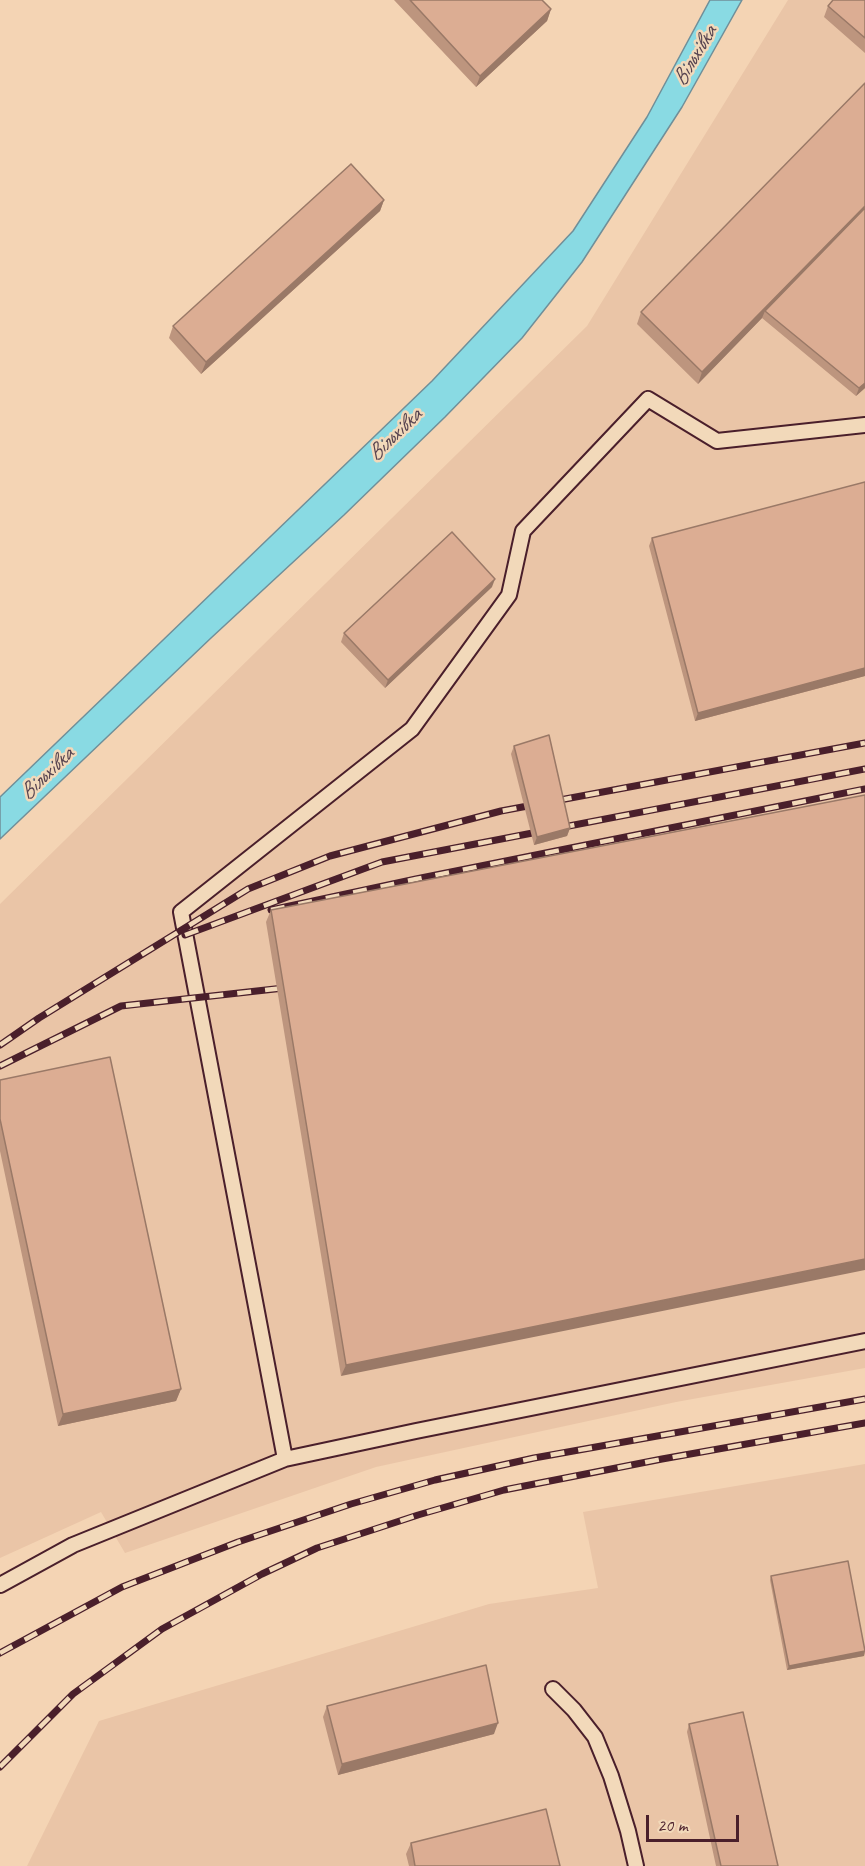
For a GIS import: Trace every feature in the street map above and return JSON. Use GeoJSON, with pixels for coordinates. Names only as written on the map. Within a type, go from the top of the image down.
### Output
{"type":"FeatureCollection","features":[{"type":"Feature","properties":{"kind":"lane"},"geometry":{"type":"LineString","coordinates":[[285,1460],[181,912],[412,729],[509,595],[524,531],[648,399],[717,441],[865,425]]}},
{"type":"Feature","properties":{"kind":"lane"},"geometry":{"type":"LineString","coordinates":[[0,1585],[73,1545],[285,1460],[451,1424],[865,1341]]}},
{"type":"Feature","properties":{"kind":"lane"},"geometry":{"type":"LineString","coordinates":[[553,1689],[574,1710],[595,1737],[611,1776],[636,1866]]}},
{"type":"Feature","properties":{"kind":"shaded area"},"geometry":{"type":"Polygon","coordinates":[[[788,0],[865,0],[865,1368],[676,1402],[376,1467],[125,1553],[101,1512],[0,1558],[0,904],[587,326],[788,0]]]}},
{"type":"Feature","properties":{"kind":"shaded area"},"geometry":{"type":"Polygon","coordinates":[[[865,1464],[865,1866],[27,1866],[99,1721],[489,1604],[598,1588],[583,1512],[865,1464]]]}},
{"type":"Feature","properties":{"kind":"water","name":"Вільхівка"},"geometry":{"type":"Polygon","coordinates":[[[710,0],[742,0],[682,107],[582,262],[522,338],[344,515],[0,839],[0,797],[432,381],[573,231],[647,117],[710,0]]]}},
{"type":"Feature","properties":{"kind":"building"},"geometry":{"type":"Polygon","coordinates":[[[410,0],[542,0],[551,9],[480,76],[410,0]]]}},
{"type":"Feature","properties":{"kind":"building"},"geometry":{"type":"Polygon","coordinates":[[[833,0],[865,0],[865,38],[828,6],[833,0]]]}},
{"type":"Feature","properties":{"kind":"building"},"geometry":{"type":"Polygon","coordinates":[[[865,83],[865,206],[702,372],[641,312],[865,83]]]}},
{"type":"Feature","properties":{"kind":"building"},"geometry":{"type":"Polygon","coordinates":[[[351,164],[384,200],[206,362],[173,326],[351,164]]]}},
{"type":"Feature","properties":{"kind":"building"},"geometry":{"type":"Polygon","coordinates":[[[865,208],[865,383],[859,388],[765,311],[865,208]]]}},
{"type":"Feature","properties":{"kind":"building"},"geometry":{"type":"Polygon","coordinates":[[[865,482],[865,668],[698,713],[652,538],[865,482]]]}},
{"type":"Feature","properties":{"kind":"building"},"geometry":{"type":"Polygon","coordinates":[[[452,532],[495,579],[388,680],[344,633],[452,532]]]}},
{"type":"Feature","properties":{"kind":"building"},"geometry":{"type":"Polygon","coordinates":[[[549,735],[570,828],[537,837],[514,746],[549,735]]]}},
{"type":"Feature","properties":{"kind":"building"},"geometry":{"type":"Polygon","coordinates":[[[865,795],[865,1259],[346,1365],[271,910],[865,795]]]}},
{"type":"Feature","properties":{"kind":"building"},"geometry":{"type":"Polygon","coordinates":[[[110,1057],[181,1389],[63,1414],[0,1119],[0,1080],[110,1057]]]}},
{"type":"Feature","properties":{"kind":"building"},"geometry":{"type":"Polygon","coordinates":[[[848,1561],[865,1651],[789,1666],[771,1576],[848,1561]]]}},
{"type":"Feature","properties":{"kind":"building"},"geometry":{"type":"Polygon","coordinates":[[[486,1665],[498,1723],[342,1764],[327,1706],[486,1665]]]}},
{"type":"Feature","properties":{"kind":"building"},"geometry":{"type":"Polygon","coordinates":[[[743,1712],[778,1866],[721,1866],[689,1724],[743,1712]]]}},
{"type":"Feature","properties":{"kind":"building"},"geometry":{"type":"Polygon","coordinates":[[[546,1809],[560,1866],[415,1866],[411,1843],[546,1809]]]}},
{"type":"Feature","properties":{"kind":"railway"},"geometry":{"type":"LineString","coordinates":[[0,1045],[39,1018],[248,889],[330,856],[501,811],[865,743]]}},
{"type":"Feature","properties":{"kind":"railway"},"geometry":{"type":"LineString","coordinates":[[185,935],[382,862],[865,769]]}},
{"type":"Feature","properties":{"kind":"railway"},"geometry":{"type":"LineString","coordinates":[[271,910],[865,789]]}},
{"type":"Feature","properties":{"kind":"railway"},"geometry":{"type":"LineString","coordinates":[[0,1066],[121,1006],[293,987]]}},
{"type":"Feature","properties":{"kind":"railway"},"geometry":{"type":"LineString","coordinates":[[0,1653],[122,1587],[238,1542],[351,1504],[435,1480],[534,1458],[865,1399]]}},
{"type":"Feature","properties":{"kind":"railway"},"geometry":{"type":"LineString","coordinates":[[0,1767],[73,1694],[162,1629],[262,1574],[317,1548],[504,1490],[865,1423]]}}]}
